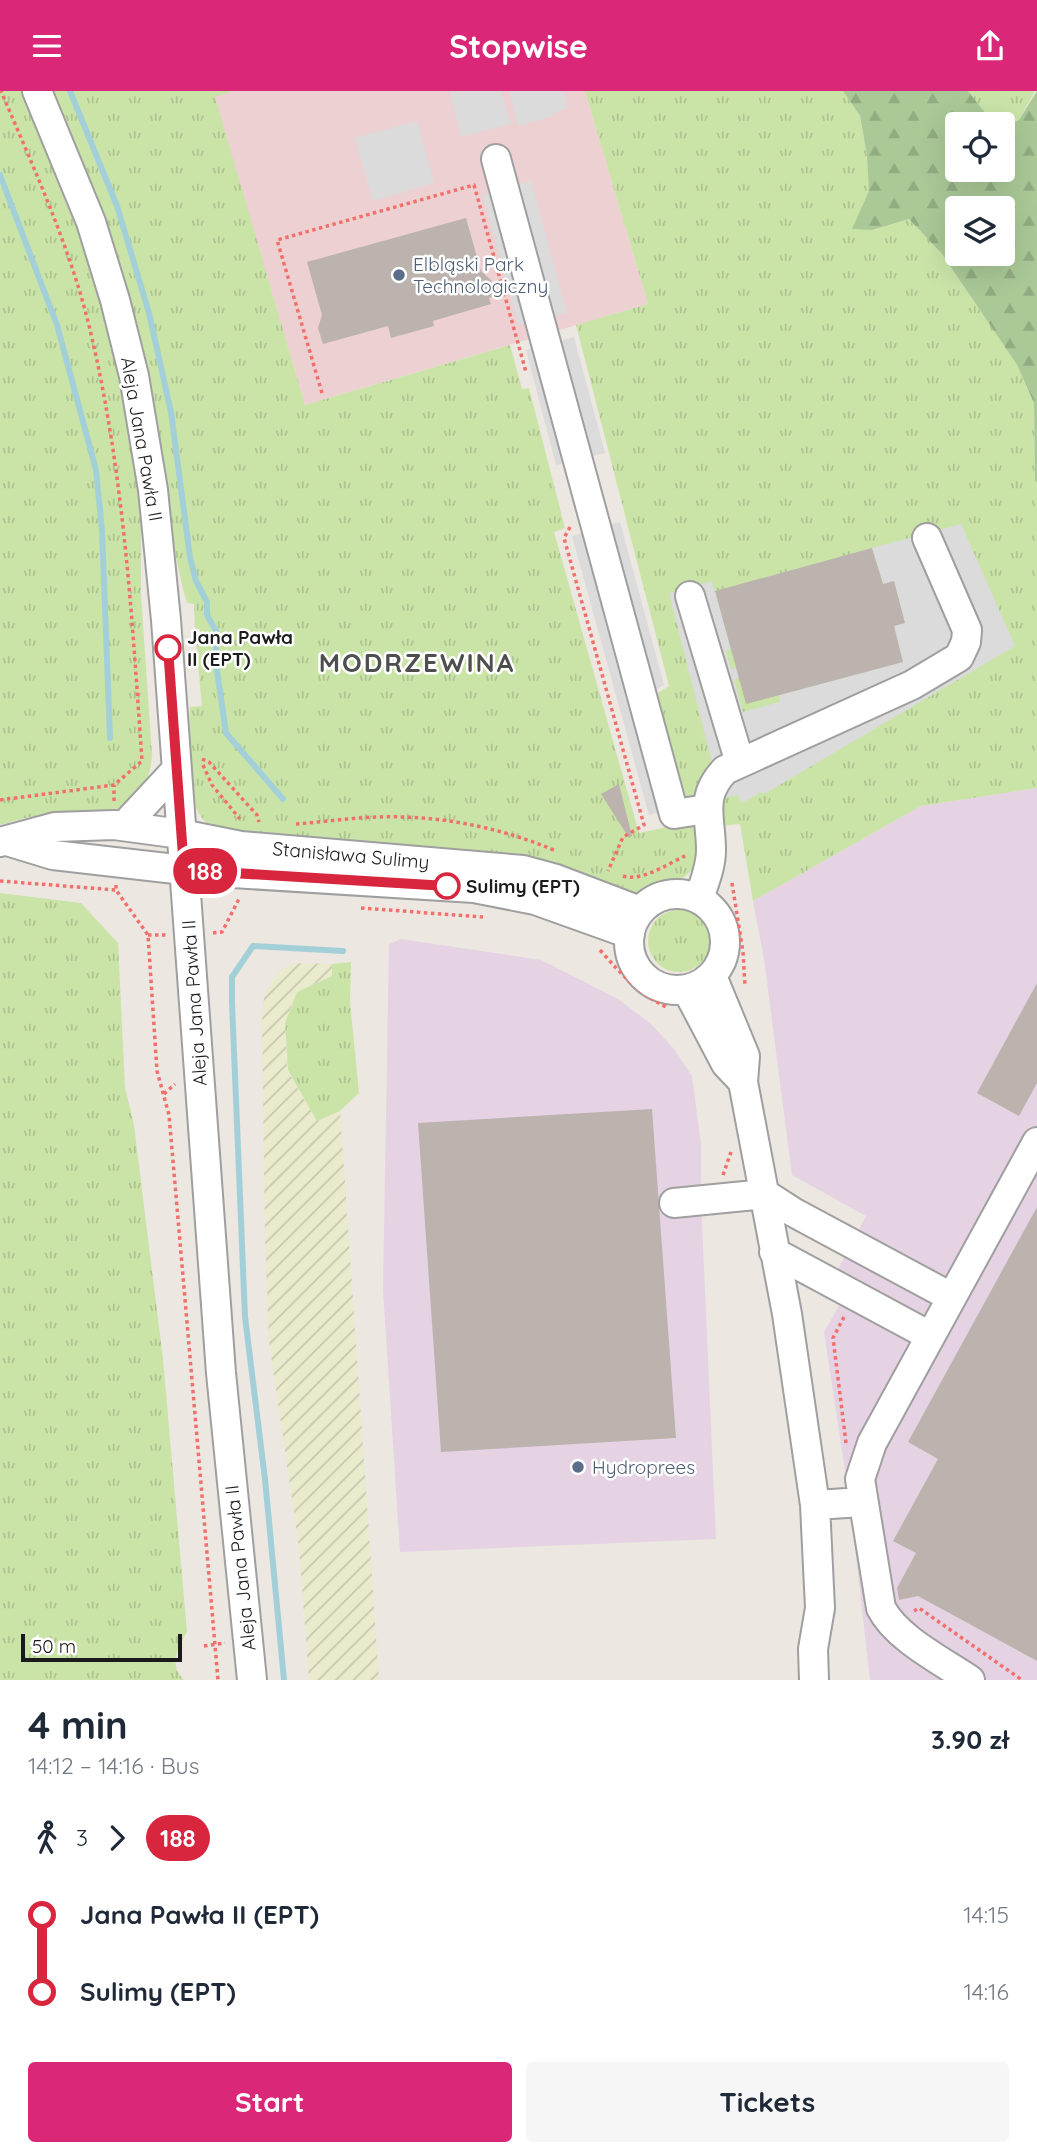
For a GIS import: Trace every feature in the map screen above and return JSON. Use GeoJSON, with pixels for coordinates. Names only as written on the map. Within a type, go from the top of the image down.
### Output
{"type":"FeatureCollection","features":[{"type":"Feature","properties":{"kind":"street","name":"Aleja Jana Pawła II"},"geometry":{"type":"LineString","coordinates":[[37,91],[91,222],[134,376],[153,490],[166,620],[188,764],[181,834],[222,1386],[252,1680]]}},
{"type":"Feature","properties":{"kind":"street"},"geometry":{"type":"LineString","coordinates":[[495,159],[674,814],[708,809]]}},
{"type":"Feature","properties":{"kind":"street"},"geometry":{"type":"LineString","coordinates":[[699,899],[708,873],[711,851],[708,809],[713,782],[724,770],[912,685],[959,657],[966,642],[967,629],[927,538]]}},
{"type":"Feature","properties":{"kind":"street"},"geometry":{"type":"LineString","coordinates":[[690,596],[740,764]]}},
{"type":"Feature","properties":{"kind":"street"},"geometry":{"type":"LineString","coordinates":[[124,826],[188,764]]}},
{"type":"Feature","properties":{"kind":"street","name":"Stanisława Sulimy"},"geometry":{"type":"LineString","coordinates":[[4,842],[55,827],[124,826],[242,846],[523,870],[556,879],[635,923]]}},
{"type":"Feature","properties":{"kind":"street","name":"Stanisława Sulimy"},"geometry":{"type":"LineString","coordinates":[[4,842],[53,855],[184,870],[474,888],[635,923]]}},
{"type":"Feature","properties":{"kind":"street"},"geometry":{"type":"LineString","coordinates":[[678,999],[712,976],[722,961],[726,943],[723,925],[713,909],[699,899],[683,894],[667,895],[652,901],[635,923],[629,950],[634,965],[644,977],[656,986],[672,991],[726,1064],[743,1082]]}},
{"type":"Feature","properties":{"kind":"street"},"geometry":{"type":"LineString","coordinates":[[712,976],[745,1056],[743,1082],[787,1314],[814,1499],[820,1608],[813,1649],[814,1680]]}},
{"type":"Feature","properties":{"kind":"street"},"geometry":{"type":"LineString","coordinates":[[970,1680],[887,1621],[881,1608],[860,1479],[866,1457],[1037,1142]]}},
{"type":"Feature","properties":{"kind":"street"},"geometry":{"type":"LineString","coordinates":[[674,1203],[765,1193],[793,1212],[951,1297]]}},
{"type":"Feature","properties":{"kind":"street"},"geometry":{"type":"LineString","coordinates":[[774,1252],[930,1336]]}},
{"type":"Feature","properties":{"kind":"street"},"geometry":{"type":"LineString","coordinates":[[814,1499],[862,1494]]}},
{"type":"Feature","properties":{"kind":"path"},"geometry":{"type":"LineString","coordinates":[[0,800],[114,785],[142,761],[129,576],[116,459],[91,333],[53,214],[1,91]]}},
{"type":"Feature","properties":{"kind":"path"},"geometry":{"type":"LineString","coordinates":[[322,393],[277,240],[474,185],[519,352],[528,375]]}},
{"type":"Feature","properties":{"kind":"path"},"geometry":{"type":"LineString","coordinates":[[571,525],[564,538],[644,825],[623,837],[608,871]]}},
{"type":"Feature","properties":{"kind":"path"},"geometry":{"type":"LineString","coordinates":[[188,764],[209,762],[257,815],[261,827],[253,827]]}},
{"type":"Feature","properties":{"kind":"path"},"geometry":{"type":"LineString","coordinates":[[188,764],[212,785],[245,826]]}},
{"type":"Feature","properties":{"kind":"path"},"geometry":{"type":"LineString","coordinates":[[287,825],[377,817],[417,818],[485,826],[565,856]]}},
{"type":"Feature","properties":{"kind":"path"},"geometry":{"type":"LineString","coordinates":[[0,881],[116,890],[148,935],[157,1071],[169,1115],[218,1680]]}},
{"type":"Feature","properties":{"kind":"path"},"geometry":{"type":"LineString","coordinates":[[352,907],[484,917]]}},
{"type":"Feature","properties":{"kind":"path"},"geometry":{"type":"LineString","coordinates":[[599,948],[631,985],[647,998],[678,999]]}},
{"type":"Feature","properties":{"kind":"path"},"geometry":{"type":"LineString","coordinates":[[722,1198],[721,1181],[734,1146]]}},
{"type":"Feature","properties":{"kind":"path"},"geometry":{"type":"LineString","coordinates":[[840,1447],[846,1446],[866,1457]]}},
{"type":"Feature","properties":{"kind":"path"},"geometry":{"type":"LineString","coordinates":[[906,1616],[919,1608],[1021,1680]]}},
{"type":"Feature","properties":{"kind":"shaded area","name":"Elbląski Park Technologiczny"},"geometry":{"type":"Polygon","coordinates":[[[233,91],[585,91],[648,304],[305,405],[214,96],[233,91]]]}},
{"type":"Feature","properties":{"kind":"shaded area"},"geometry":{"type":"Polygon","coordinates":[[[449,91],[501,91],[511,124],[461,137],[449,91]]]}},
{"type":"Feature","properties":{"kind":"shaded area"},"geometry":{"type":"Polygon","coordinates":[[[509,91],[564,91],[568,108],[553,113],[553,116],[518,126],[509,91]]]}},
{"type":"Feature","properties":{"kind":"shaded area"},"geometry":{"type":"Polygon","coordinates":[[[417,121],[434,183],[373,201],[355,138],[417,121]]]}},
{"type":"Feature","properties":{"kind":"shaded area"},"geometry":{"type":"Polygon","coordinates":[[[531,181],[567,313],[518,325],[483,195],[531,181]]]}},
{"type":"Feature","properties":{"kind":"shaded area"},"geometry":{"type":"Polygon","coordinates":[[[574,337],[605,453],[556,465],[526,350],[574,337]]]}},
{"type":"Feature","properties":{"kind":"shaded area"},"geometry":{"type":"Polygon","coordinates":[[[620,522],[664,685],[649,693],[681,807],[649,815],[572,536],[620,522]]]}},
{"type":"Feature","properties":{"kind":"shaded area"},"geometry":{"type":"Polygon","coordinates":[[[961,524],[1015,646],[764,794],[761,792],[742,803],[737,795],[725,798],[712,763],[669,593],[712,581],[731,649],[726,650],[731,669],[736,668],[739,678],[734,680],[743,712],[780,702],[779,695],[903,662],[894,626],[905,623],[894,582],[883,584],[872,548],[961,524]]]}},
{"type":"Feature","properties":{"kind":"shaded area"},"geometry":{"type":"Polygon","coordinates":[[[1037,788],[1037,1680],[870,1680],[850,1503],[824,1332],[853,1281],[837,1271],[866,1216],[792,1175],[764,959],[753,901],[921,806],[1037,788]]]}},
{"type":"Feature","properties":{"kind":"shaded area"},"geometry":{"type":"Polygon","coordinates":[[[401,939],[541,960],[618,999],[650,1023],[674,1049],[692,1076],[701,1144],[701,1200],[716,1539],[400,1552],[383,1290],[389,944],[401,939]]]}},
{"type":"Feature","properties":{"kind":"green space"},"geometry":{"type":"Polygon","coordinates":[[[0,91],[25,91],[76,218],[98,286],[119,367],[141,495],[141,594],[152,755],[148,778],[139,794],[127,805],[94,814],[37,816],[0,825],[0,91]]]}},
{"type":"Feature","properties":{"kind":"green space"},"geometry":{"type":"Polygon","coordinates":[[[52,91],[233,91],[215,97],[305,405],[510,345],[522,389],[529,388],[565,528],[554,532],[639,833],[690,822],[699,827],[699,854],[690,872],[683,878],[635,894],[217,831],[202,818],[194,802],[189,746],[190,707],[202,706],[196,643],[201,642],[200,629],[195,629],[194,604],[187,603],[180,577],[161,446],[144,354],[110,240],[52,91]]]}},
{"type":"Feature","properties":{"kind":"green space"},"geometry":{"type":"Polygon","coordinates":[[[585,91],[843,91],[860,116],[867,156],[872,230],[909,219],[942,254],[945,266],[950,266],[1017,365],[1034,403],[1037,482],[1037,788],[921,806],[753,901],[740,824],[721,826],[682,793],[654,695],[669,686],[576,325],[648,304],[585,91]]]}},
{"type":"Feature","properties":{"kind":"green space"},"geometry":{"type":"Polygon","coordinates":[[[843,91],[968,91],[985,112],[945,112],[945,182],[1015,182],[1015,121],[1019,120],[1037,91],[1037,482],[1034,403],[1017,365],[950,266],[1015,266],[1015,196],[945,196],[945,258],[909,219],[872,230],[852,229],[869,191],[867,156],[860,116],[843,91]]]}},
{"type":"Feature","properties":{"kind":"green space"},"geometry":{"type":"Polygon","coordinates":[[[968,91],[1035,91],[1019,120],[1015,121],[1015,112],[985,112],[968,91]]]}},
{"type":"Feature","properties":{"kind":"green space"},"geometry":{"type":"Polygon","coordinates":[[[0,893],[81,903],[118,943],[125,1087],[134,1125],[163,1359],[187,1632],[176,1656],[176,1668],[184,1680],[0,1680],[0,893]]]}},
{"type":"Feature","properties":{"kind":"green space"},"geometry":{"type":"Polygon","coordinates":[[[679,910],[691,912],[701,919],[708,929],[708,953],[701,963],[691,970],[679,972],[667,970],[657,963],[650,953],[648,941],[650,929],[657,919],[667,912],[679,910]]]}},
{"type":"Feature","properties":{"kind":"green space"},"geometry":{"type":"Polygon","coordinates":[[[351,962],[350,1002],[359,1093],[340,1111],[317,1121],[288,1070],[285,1023],[297,992],[332,976],[332,964],[351,962]]]}},
{"type":"Feature","properties":{"kind":"green space"},"geometry":{"type":"Polygon","coordinates":[[[293,963],[332,964],[332,976],[297,992],[285,1023],[287,1070],[317,1121],[340,1111],[379,1680],[309,1680],[299,1547],[269,1341],[265,1239],[264,997],[280,970],[293,963]]]}},
{"type":"Feature","properties":{"kind":"building","name":"Elbląski Park Technologiczny"},"geometry":{"type":"Polygon","coordinates":[[[466,218],[481,271],[491,280],[495,296],[489,298],[491,304],[433,321],[434,326],[391,338],[388,326],[323,344],[318,328],[322,315],[307,262],[466,218]]]}},
{"type":"Feature","properties":{"kind":"building"},"geometry":{"type":"Polygon","coordinates":[[[872,548],[883,584],[894,581],[905,623],[894,626],[903,662],[746,704],[715,591],[872,548]]]}},
{"type":"Feature","properties":{"kind":"building"},"geometry":{"type":"Polygon","coordinates":[[[619,784],[632,836],[629,838],[601,794],[619,784]]]}},
{"type":"Feature","properties":{"kind":"building"},"geometry":{"type":"Polygon","coordinates":[[[1037,983],[1037,1083],[1019,1116],[977,1093],[1037,983]]]}},
{"type":"Feature","properties":{"kind":"building"},"geometry":{"type":"Polygon","coordinates":[[[652,1109],[676,1438],[441,1452],[418,1123],[652,1109]]]}},
{"type":"Feature","properties":{"kind":"building"},"geometry":{"type":"Polygon","coordinates":[[[1037,1207],[1037,1661],[918,1596],[899,1600],[897,1588],[916,1553],[893,1541],[938,1459],[908,1442],[1037,1207]]]}},
{"type":"Feature","properties":{"kind":"waterway"},"geometry":{"type":"LineString","coordinates":[[70,91],[117,206],[149,313],[171,412],[190,557],[196,581],[207,602],[207,615],[216,631],[216,664],[226,733],[283,799]]}},
{"type":"Feature","properties":{"kind":"waterway"},"geometry":{"type":"LineString","coordinates":[[0,175],[57,325],[96,470],[102,530],[110,738]]}},
{"type":"Feature","properties":{"kind":"waterway"},"geometry":{"type":"LineString","coordinates":[[284,1680],[265,1479],[245,1317],[232,977],[253,946],[343,951]]}},
{"type":"Feature","properties":{"kind":"bus line","name":"188"},"geometry":{"type":"LineString","coordinates":[[168,648],[184,870],[447,886]]}},
{"type":"Feature","properties":{"kind":"place","name":"Elbląski Park Technologiczny"},"geometry":{"type":"Point","coordinates":[399,275]}},
{"type":"Feature","properties":{"kind":"place","name":"Jana Pawła II (EPT)"},"geometry":{"type":"Point","coordinates":[168,648]}},
{"type":"Feature","properties":{"kind":"place","name":"Sulimy (EPT)"},"geometry":{"type":"Point","coordinates":[447,886]}},
{"type":"Feature","properties":{"kind":"place","name":"Hydroprees"},"geometry":{"type":"Point","coordinates":[578,1467]}},
{"type":"Feature","properties":{"kind":"district","name":"MODRZEWINA"},"geometry":{"type":"Point","coordinates":[417,662]}}]}
